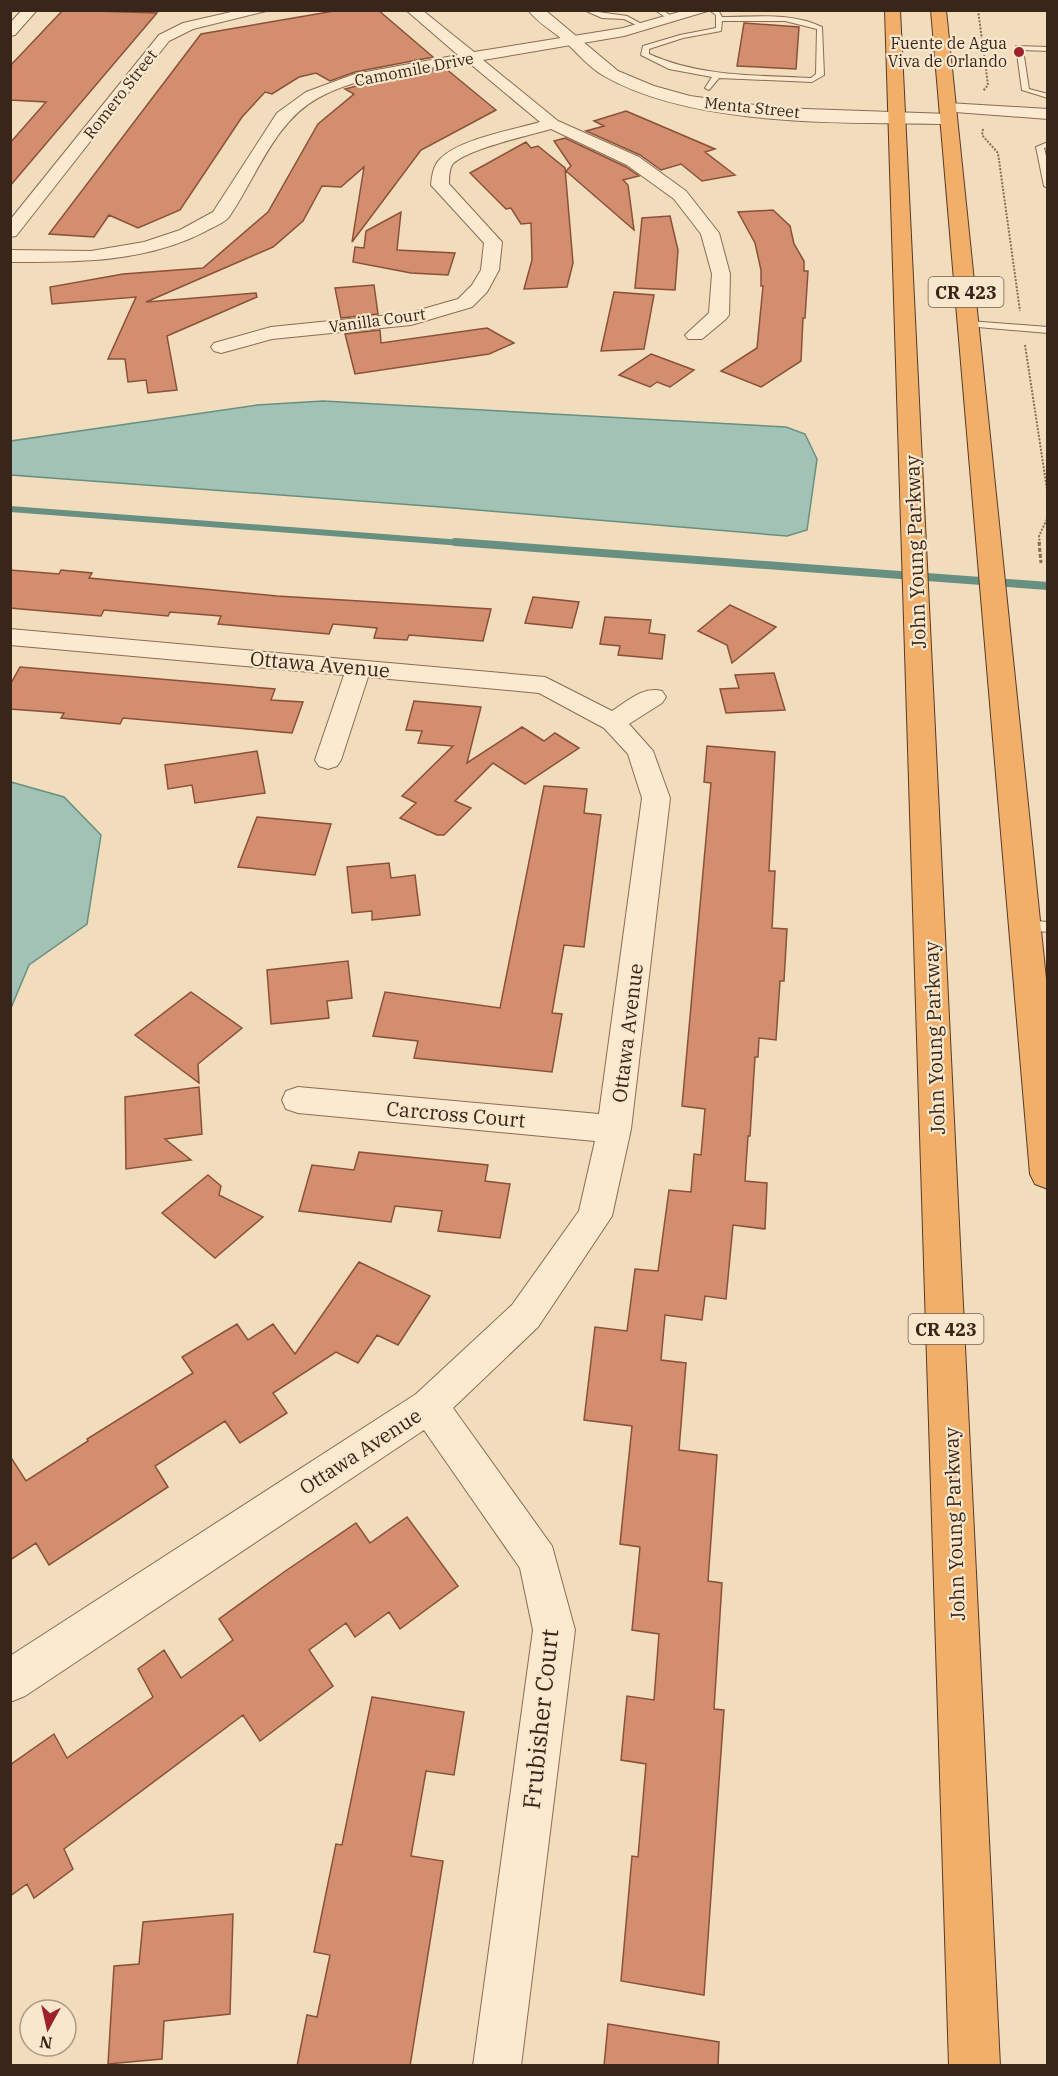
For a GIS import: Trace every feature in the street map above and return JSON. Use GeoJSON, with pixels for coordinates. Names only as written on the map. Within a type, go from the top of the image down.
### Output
{"type":"FeatureCollection","features":[{"type":"Feature","properties":{"kind":"highway","name":"John Young Parkway"},"geometry":{"type":"LineString","coordinates":[[892,10],[975,2066]]}},
{"type":"Feature","properties":{"kind":"highway","name":"CR 423"},"geometry":{"type":"LineString","coordinates":[[938,10],[993,587],[1036,926],[1047,1174]]}},
{"type":"Feature","properties":{"kind":"street"},"geometry":{"type":"LineString","coordinates":[[10,32],[30,10]]}},
{"type":"Feature","properties":{"kind":"street","name":"Romero Street"},"geometry":{"type":"LineString","coordinates":[[10,232],[164,38],[218,14],[263,10]]}},
{"type":"Feature","properties":{"kind":"street"},"geometry":{"type":"LineString","coordinates":[[413,10],[552,124],[633,161],[681,195],[710,233],[721,274],[719,315],[695,335]]}},
{"type":"Feature","properties":{"kind":"street","name":"Menta Street"},"geometry":{"type":"LineString","coordinates":[[535,10],[573,40],[590,60],[612,74],[684,99],[721,106],[772,111],[949,113]]}},
{"type":"Feature","properties":{"kind":"street","name":"Camomile Drive"},"geometry":{"type":"LineString","coordinates":[[10,256],[91,257],[147,248],[186,234],[220,216],[284,116],[312,95],[364,77],[644,27],[704,10]]}},
{"type":"Feature","properties":{"kind":"street","name":"Menta Street"},"geometry":{"type":"LineString","coordinates":[[573,40],[618,62],[655,76],[713,82],[783,98],[897,111]]}},
{"type":"Feature","properties":{"kind":"street"},"geometry":{"type":"LineString","coordinates":[[949,113],[1047,114]]}},
{"type":"Feature","properties":{"kind":"street"},"geometry":{"type":"LineString","coordinates":[[949,113],[1047,125]]}},
{"type":"Feature","properties":{"kind":"street","name":"Vanilla Court"},"geometry":{"type":"LineString","coordinates":[[221,347],[271,333],[411,319],[465,303],[480,288],[490,270],[493,242],[440,185],[445,163],[459,153],[552,124]]}},
{"type":"Feature","properties":{"kind":"street","name":"Ottawa Avenue"},"geometry":{"type":"LineString","coordinates":[[10,637],[545,685],[613,722],[640,751],[656,798],[614,1129],[596,1216],[525,1316],[429,1406],[10,1681]]}},
{"type":"Feature","properties":{"kind":"street"},"geometry":{"type":"LineString","coordinates":[[328,760],[359,667]]}},
{"type":"Feature","properties":{"kind":"street"},"geometry":{"type":"LineString","coordinates":[[613,722],[653,697]]}},
{"type":"Feature","properties":{"kind":"street","name":"Carcross Court"},"geometry":{"type":"LineString","coordinates":[[298,1100],[614,1129]]}},
{"type":"Feature","properties":{"kind":"street","name":"Frubisher Court"},"geometry":{"type":"LineString","coordinates":[[429,1406],[538,1560],[554,1630],[497,2066]]}},
{"type":"Feature","properties":{"kind":"lane"},"geometry":{"type":"LineString","coordinates":[[587,10],[602,16],[625,17],[644,27]]}},
{"type":"Feature","properties":{"kind":"lane"},"geometry":{"type":"LineString","coordinates":[[657,10],[673,20]]}},
{"type":"Feature","properties":{"kind":"lane"},"geometry":{"type":"LineString","coordinates":[[712,10],[719,14],[719,20],[719,30],[673,39],[646,48],[645,55],[713,82],[812,80],[820,75],[820,28],[815,25],[793,21],[719,20]]}},
{"type":"Feature","properties":{"kind":"lane"},"geometry":{"type":"LineString","coordinates":[[1047,49],[1019,48],[1026,90],[1047,96]]}},
{"type":"Feature","properties":{"kind":"lane"},"geometry":{"type":"LineString","coordinates":[[1047,144],[1040,147],[1047,186]]}},
{"type":"Feature","properties":{"kind":"lane"},"geometry":{"type":"LineString","coordinates":[[969,324],[1047,330]]}},
{"type":"Feature","properties":{"kind":"path"},"geometry":{"type":"LineString","coordinates":[[978,10],[988,85],[980,93]]}},
{"type":"Feature","properties":{"kind":"path"},"geometry":{"type":"LineString","coordinates":[[1041,562],[1039,536],[1047,517]]}},
{"type":"Feature","properties":{"kind":"shaded area"},"geometry":{"type":"Polygon","coordinates":[[[323,401],[786,427],[805,434],[817,459],[807,530],[787,536],[454,508],[11,475],[11,441],[257,405],[323,401]]]}},
{"type":"Feature","properties":{"kind":"shaded area"},"geometry":{"type":"Polygon","coordinates":[[[11,782],[64,797],[101,835],[87,924],[29,965],[11,1008],[11,782]]]}},
{"type":"Feature","properties":{"kind":"building"},"geometry":{"type":"Polygon","coordinates":[[[63,10],[157,13],[10,186],[10,143],[46,102],[10,100],[10,66],[63,10]]]}},
{"type":"Feature","properties":{"kind":"building"},"geometry":{"type":"Polygon","coordinates":[[[340,10],[378,10],[433,57],[355,72],[330,81],[316,73],[299,77],[272,94],[265,92],[242,117],[180,210],[138,228],[109,215],[94,237],[49,234],[201,34],[340,10]]]}},
{"type":"Feature","properties":{"kind":"building"},"geometry":{"type":"Polygon","coordinates":[[[744,23],[799,27],[796,69],[737,66],[744,23]]]}},
{"type":"Feature","properties":{"kind":"building"},"geometry":{"type":"Polygon","coordinates":[[[445,68],[496,110],[421,150],[352,242],[364,167],[341,187],[322,186],[303,221],[273,247],[146,302],[256,293],[257,297],[167,336],[177,390],[148,393],[146,380],[128,382],[125,359],[108,359],[136,297],[52,304],[50,287],[123,274],[203,268],[268,212],[318,124],[354,94],[345,89],[391,77],[445,68]]]}},
{"type":"Feature","properties":{"kind":"building"},"geometry":{"type":"Polygon","coordinates":[[[626,111],[715,149],[705,152],[735,175],[702,181],[681,164],[661,170],[640,155],[586,131],[604,126],[594,121],[626,111]]]}},
{"type":"Feature","properties":{"kind":"building"},"geometry":{"type":"Polygon","coordinates":[[[565,138],[626,167],[639,176],[623,180],[628,185],[634,230],[566,171],[571,166],[554,141],[565,138]]]}},
{"type":"Feature","properties":{"kind":"building"},"geometry":{"type":"Polygon","coordinates":[[[526,142],[531,148],[538,146],[565,168],[573,263],[567,287],[524,289],[532,260],[531,223],[521,224],[511,208],[506,209],[470,173],[526,142]]]}},
{"type":"Feature","properties":{"kind":"building"},"geometry":{"type":"Polygon","coordinates":[[[773,210],[790,226],[794,244],[804,261],[804,271],[808,271],[805,318],[803,318],[801,361],[761,387],[721,371],[757,348],[763,286],[761,286],[761,270],[755,243],[738,212],[773,210]]]}},
{"type":"Feature","properties":{"kind":"building"},"geometry":{"type":"Polygon","coordinates":[[[401,212],[397,250],[455,253],[448,275],[411,273],[353,262],[355,247],[364,248],[366,231],[401,212]]]}},
{"type":"Feature","properties":{"kind":"building"},"geometry":{"type":"Polygon","coordinates":[[[670,216],[678,250],[675,290],[635,288],[642,218],[670,216]]]}},
{"type":"Feature","properties":{"kind":"building"},"geometry":{"type":"Polygon","coordinates":[[[374,285],[378,314],[341,318],[335,288],[374,285]]]}},
{"type":"Feature","properties":{"kind":"building"},"geometry":{"type":"Polygon","coordinates":[[[614,292],[654,295],[644,349],[601,351],[614,292]]]}},
{"type":"Feature","properties":{"kind":"building"},"geometry":{"type":"Polygon","coordinates":[[[487,328],[514,343],[489,354],[355,374],[345,334],[380,330],[381,343],[487,328]]]}},
{"type":"Feature","properties":{"kind":"building"},"geometry":{"type":"Polygon","coordinates":[[[651,354],[694,370],[670,387],[657,382],[650,387],[619,375],[651,354]]]}},
{"type":"Feature","properties":{"kind":"building"},"geometry":{"type":"Polygon","coordinates":[[[10,570],[59,574],[61,570],[92,573],[89,578],[277,596],[491,609],[483,641],[409,635],[407,640],[374,638],[377,628],[333,624],[329,634],[218,624],[221,616],[170,612],[168,616],[104,610],[101,616],[10,608],[10,570]]]}},
{"type":"Feature","properties":{"kind":"building"},"geometry":{"type":"Polygon","coordinates":[[[533,597],[579,602],[572,628],[525,623],[533,597]]]}},
{"type":"Feature","properties":{"kind":"building"},"geometry":{"type":"Polygon","coordinates":[[[730,605],[776,627],[732,663],[727,645],[698,631],[730,605]]]}},
{"type":"Feature","properties":{"kind":"building"},"geometry":{"type":"Polygon","coordinates":[[[605,617],[651,620],[649,633],[665,635],[662,659],[618,655],[620,646],[600,644],[605,617]]]}},
{"type":"Feature","properties":{"kind":"building"},"geometry":{"type":"Polygon","coordinates":[[[20,667],[275,689],[271,700],[303,702],[292,733],[123,718],[120,724],[61,718],[64,713],[10,709],[10,685],[20,667]]]}},
{"type":"Feature","properties":{"kind":"building"},"geometry":{"type":"Polygon","coordinates":[[[774,673],[785,710],[726,713],[720,689],[739,688],[735,675],[774,673]]]}},
{"type":"Feature","properties":{"kind":"building"},"geometry":{"type":"Polygon","coordinates":[[[414,701],[481,707],[467,763],[522,727],[544,741],[555,733],[579,748],[525,784],[493,763],[455,801],[471,808],[444,835],[437,835],[400,818],[416,803],[402,796],[453,746],[418,743],[422,731],[406,730],[414,701]]]}},
{"type":"Feature","properties":{"kind":"building"},"geometry":{"type":"Polygon","coordinates":[[[707,746],[775,752],[769,871],[775,871],[772,928],[787,929],[784,981],[780,981],[776,1040],[759,1038],[758,1057],[755,1057],[750,1136],[748,1136],[745,1181],[767,1183],[765,1229],[733,1225],[726,1299],[705,1296],[702,1320],[665,1315],[661,1360],[686,1363],[679,1450],[717,1455],[708,1581],[722,1583],[714,1709],[724,1710],[704,1995],[621,1981],[632,1856],[638,1857],[646,1764],[621,1760],[627,1696],[654,1700],[659,1634],[632,1630],[640,1547],[620,1544],[632,1426],[584,1420],[595,1327],[627,1331],[635,1269],[658,1271],[669,1190],[691,1192],[694,1154],[701,1155],[705,1109],[682,1106],[711,783],[704,782],[707,746]]]}},
{"type":"Feature","properties":{"kind":"building"},"geometry":{"type":"Polygon","coordinates":[[[257,751],[265,793],[195,803],[192,785],[168,789],[165,765],[257,751]]]}},
{"type":"Feature","properties":{"kind":"building"},"geometry":{"type":"Polygon","coordinates":[[[544,786],[587,789],[584,813],[601,815],[584,947],[564,945],[552,1013],[562,1014],[552,1072],[414,1058],[418,1041],[373,1036],[385,992],[500,1008],[544,786]]]}},
{"type":"Feature","properties":{"kind":"building"},"geometry":{"type":"Polygon","coordinates":[[[257,817],[331,824],[315,875],[238,867],[257,817]]]}},
{"type":"Feature","properties":{"kind":"building"},"geometry":{"type":"Polygon","coordinates":[[[389,863],[391,878],[415,875],[420,915],[372,920],[372,911],[352,913],[347,867],[389,863]]]}},
{"type":"Feature","properties":{"kind":"building"},"geometry":{"type":"Polygon","coordinates":[[[348,961],[352,998],[327,1001],[329,1018],[271,1024],[267,970],[348,961]]]}},
{"type":"Feature","properties":{"kind":"building"},"geometry":{"type":"Polygon","coordinates":[[[191,992],[242,1028],[198,1064],[199,1083],[135,1035],[191,992]]]}},
{"type":"Feature","properties":{"kind":"building"},"geometry":{"type":"Polygon","coordinates":[[[199,1087],[202,1134],[165,1139],[191,1160],[126,1169],[125,1097],[199,1087]]]}},
{"type":"Feature","properties":{"kind":"building"},"geometry":{"type":"Polygon","coordinates":[[[359,1152],[488,1165],[485,1181],[510,1184],[500,1238],[438,1231],[442,1211],[395,1206],[391,1222],[299,1211],[312,1165],[354,1170],[359,1152]]]}},
{"type":"Feature","properties":{"kind":"building"},"geometry":{"type":"Polygon","coordinates":[[[208,1175],[221,1186],[219,1195],[263,1217],[215,1258],[162,1213],[208,1175]]]}},
{"type":"Feature","properties":{"kind":"building"},"geometry":{"type":"Polygon","coordinates":[[[359,1262],[430,1296],[398,1345],[377,1335],[358,1363],[336,1352],[273,1393],[287,1413],[240,1443],[225,1421],[155,1466],[168,1487],[49,1565],[36,1543],[10,1560],[10,1456],[26,1481],[88,1441],[87,1439],[193,1373],[182,1357],[237,1324],[248,1340],[273,1324],[295,1354],[359,1262]]]}},
{"type":"Feature","properties":{"kind":"building"},"geometry":{"type":"Polygon","coordinates":[[[407,1517],[458,1586],[400,1629],[389,1612],[355,1637],[346,1623],[309,1650],[333,1686],[260,1741],[243,1715],[64,1849],[73,1869],[34,1898],[27,1884],[10,1896],[10,1765],[54,1734],[67,1758],[153,1697],[138,1669],[164,1650],[181,1678],[233,1640],[219,1619],[284,1572],[356,1523],[370,1543],[407,1517]]]}},
{"type":"Feature","properties":{"kind":"building"},"geometry":{"type":"Polygon","coordinates":[[[372,1697],[464,1712],[454,1775],[426,1771],[411,1856],[443,1861],[410,2066],[297,2066],[307,2015],[317,2017],[330,1955],[314,1952],[336,1844],[342,1845],[372,1697]]]}},
{"type":"Feature","properties":{"kind":"building"},"geometry":{"type":"Polygon","coordinates":[[[233,1914],[230,2014],[164,2021],[162,2059],[108,2064],[114,1966],[139,1964],[143,1922],[233,1914]]]}},
{"type":"Feature","properties":{"kind":"building"},"geometry":{"type":"Polygon","coordinates":[[[608,2024],[719,2042],[718,2066],[604,2066],[608,2024]]]}},
{"type":"Feature","properties":{"kind":"waterway"},"geometry":{"type":"LineString","coordinates":[[10,509],[476,544]]}},
{"type":"Feature","properties":{"kind":"waterway"},"geometry":{"type":"LineString","coordinates":[[455,542],[1048,586]]}},
{"type":"Feature","properties":{"kind":"place","name":"Fuente de Agua Viva de Orlando"},"geometry":{"type":"Point","coordinates":[1019,52]}}]}
